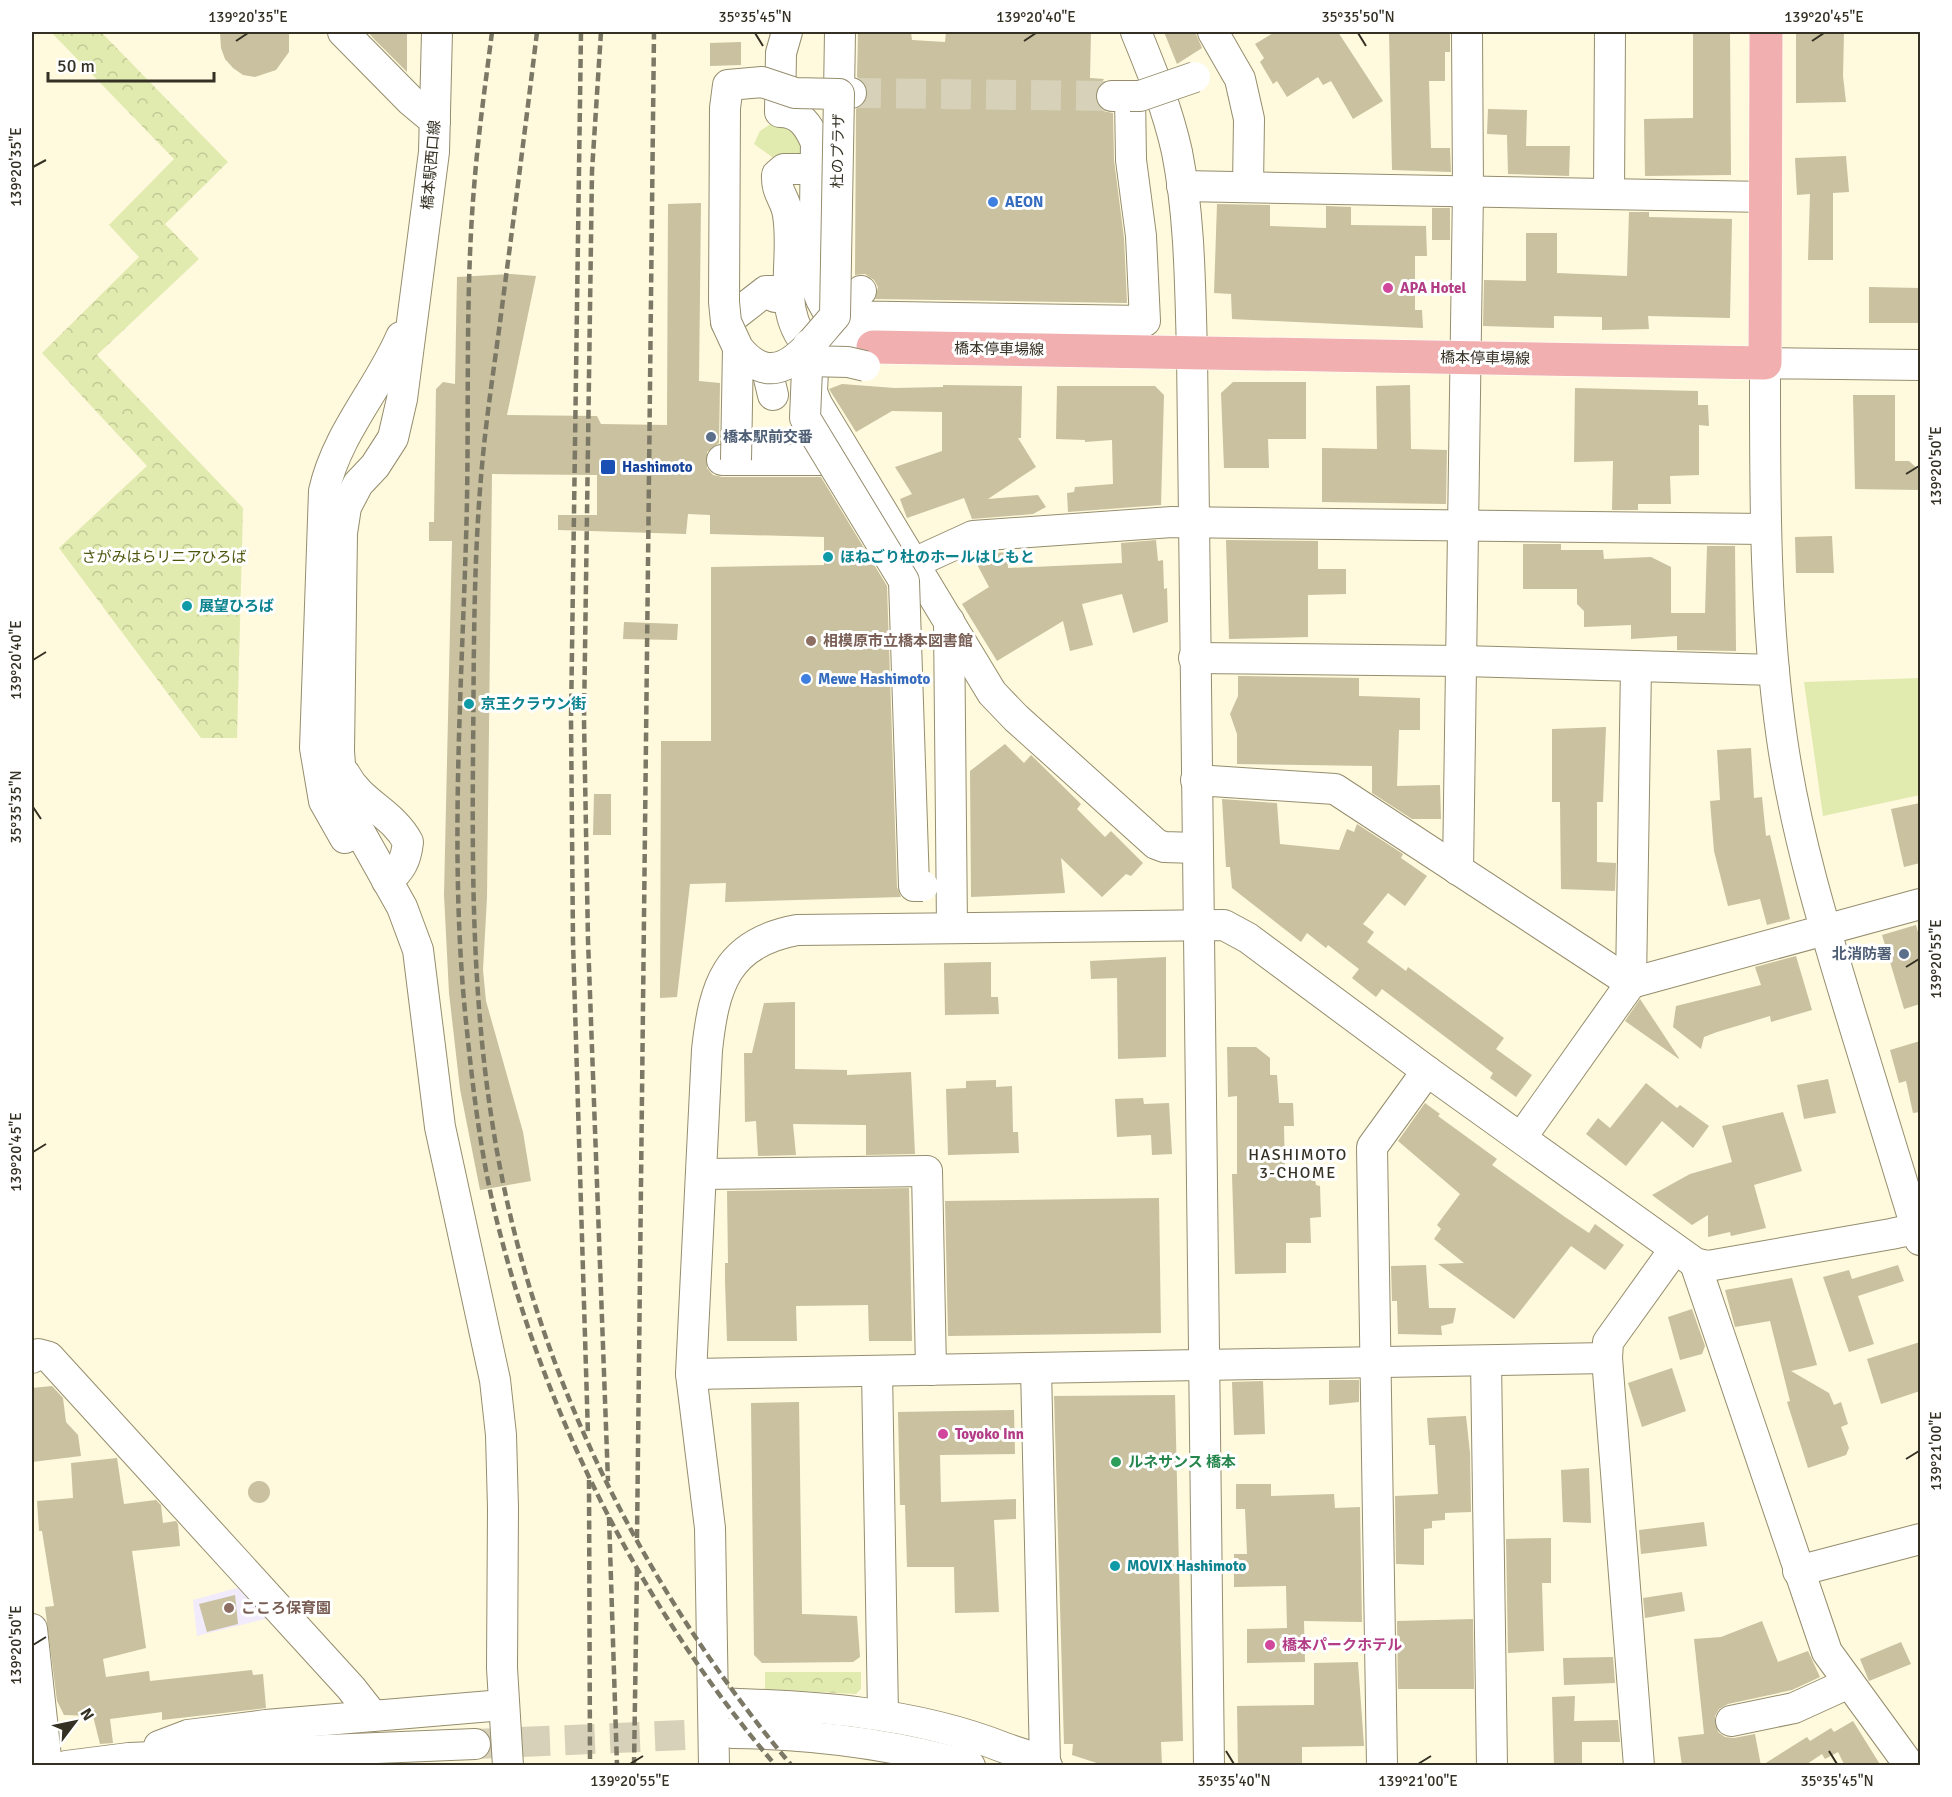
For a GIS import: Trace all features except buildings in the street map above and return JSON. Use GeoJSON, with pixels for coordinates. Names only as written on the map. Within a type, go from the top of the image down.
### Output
{"type":"FeatureCollection","features":[{"type":"Feature","properties":{"kind":"main road"},"geometry":{"type":"LineString","coordinates":[[1765,363],[1766,32]]}},
{"type":"Feature","properties":{"kind":"main road","name":"橋本停車場線"},"geometry":{"type":"LineString","coordinates":[[860,327],[1192,353],[1765,363]]}},
{"type":"Feature","properties":{"kind":"street"},"geometry":{"type":"LineString","coordinates":[[343,32],[435,121]]}},
{"type":"Feature","properties":{"kind":"street","name":"橋本駅西口線"},"geometry":{"type":"LineString","coordinates":[[415,299],[427,217],[435,121],[437,32]]}},
{"type":"Feature","properties":{"kind":"street"},"geometry":{"type":"LineString","coordinates":[[787,32],[781,53],[780,112],[798,116],[809,127],[816,143],[814,278],[817,294],[827,312],[854,338],[860,327]]}},
{"type":"Feature","properties":{"kind":"street"},"geometry":{"type":"LineString","coordinates":[[1136,32],[1162,97],[1177,151],[1188,244],[1192,353],[1196,848],[1209,1766]]}},
{"type":"Feature","properties":{"kind":"street"},"geometry":{"type":"LineString","coordinates":[[1212,32],[1240,79],[1249,119],[1248,186]]}},
{"type":"Feature","properties":{"kind":"street"},"geometry":{"type":"LineString","coordinates":[[1458,870],[1468,190],[1467,32]]}},
{"type":"Feature","properties":{"kind":"street"},"geometry":{"type":"LineString","coordinates":[[1609,193],[1610,32]]}},
{"type":"Feature","properties":{"kind":"street"},"geometry":{"type":"LineString","coordinates":[[836,46],[845,94]]}},
{"type":"Feature","properties":{"kind":"street"},"geometry":{"type":"LineString","coordinates":[[775,297],[775,291],[766,291],[732,335],[747,359],[770,382],[776,369],[860,327],[1060,325],[1145,321],[1149,309],[1121,96],[1140,96],[1190,72]]}},
{"type":"Feature","properties":{"kind":"street","name":"杜のプラザ"},"geometry":{"type":"LineString","coordinates":[[830,460],[782,455],[729,460],[732,335],[718,146],[728,84],[762,82],[845,94],[844,260],[860,327]]}},
{"type":"Feature","properties":{"kind":"street"},"geometry":{"type":"LineString","coordinates":[[816,169],[784,169],[777,175],[776,189],[788,214],[790,318],[810,353],[814,398],[992,693],[1016,718],[1156,844],[1172,848],[1196,848]]}},
{"type":"Feature","properties":{"kind":"street"},"geometry":{"type":"LineString","coordinates":[[1182,186],[1766,197]]}},
{"type":"Feature","properties":{"kind":"street"},"geometry":{"type":"LineString","coordinates":[[415,299],[402,399],[393,438],[375,466],[358,484],[346,507],[342,533],[340,762],[345,794],[352,818],[411,926],[418,950],[440,1127],[495,1380],[501,1435],[503,1705],[508,1766]]}},
{"type":"Feature","properties":{"kind":"street"},"geometry":{"type":"LineString","coordinates":[[387,881],[361,858],[338,830],[324,801],[318,775],[315,748],[324,491],[329,467],[339,445],[390,360],[415,299]]}},
{"type":"Feature","properties":{"kind":"street"},"geometry":{"type":"LineString","coordinates":[[810,353],[848,362],[860,327]]}},
{"type":"Feature","properties":{"kind":"street"},"geometry":{"type":"LineString","coordinates":[[782,455],[805,418],[810,353]]}},
{"type":"Feature","properties":{"kind":"street"},"geometry":{"type":"LineString","coordinates":[[714,1766],[710,1528],[691,1374],[707,1050],[712,1009],[723,979],[736,960],[765,940],[797,930],[1224,925],[1248,938],[1426,1071],[1684,1256],[1708,1266],[1919,1229],[1824,929],[1793,799],[1782,739],[1774,669],[1766,528],[1765,363],[1920,365]]}},
{"type":"Feature","properties":{"kind":"street"},"geometry":{"type":"LineString","coordinates":[[805,418],[904,581],[914,886],[923,886]]}},
{"type":"Feature","properties":{"kind":"street"},"geometry":{"type":"LineString","coordinates":[[339,445],[353,432],[365,427],[386,432],[393,438]]}},
{"type":"Feature","properties":{"kind":"street"},"geometry":{"type":"LineString","coordinates":[[914,563],[973,536],[1194,521],[1766,528]]}},
{"type":"Feature","properties":{"kind":"street"},"geometry":{"type":"LineString","coordinates":[[949,621],[952,928]]}},
{"type":"Feature","properties":{"kind":"street"},"geometry":{"type":"LineString","coordinates":[[1194,658],[1462,661],[1774,669]]}},
{"type":"Feature","properties":{"kind":"street"},"geometry":{"type":"LineString","coordinates":[[1521,1138],[1631,983],[1636,666]]}},
{"type":"Feature","properties":{"kind":"street"},"geometry":{"type":"LineString","coordinates":[[1196,780],[1335,789],[1631,983],[1920,904]]}},
{"type":"Feature","properties":{"kind":"street"},"geometry":{"type":"LineString","coordinates":[[1382,1766],[1372,1148],[1426,1071]]}},
{"type":"Feature","properties":{"kind":"street"},"geometry":{"type":"LineString","coordinates":[[702,1174],[927,1172],[931,1370]]}},
{"type":"Feature","properties":{"kind":"street"},"geometry":{"type":"LineString","coordinates":[[1639,1766],[1607,1358],[1608,1342],[1684,1256]]}},
{"type":"Feature","properties":{"kind":"street"},"geometry":{"type":"LineString","coordinates":[[1684,1256],[1827,1652],[1910,1766]]}},
{"type":"Feature","properties":{"kind":"street"},"geometry":{"type":"LineString","coordinates":[[32,1358],[38,1354],[50,1357],[373,1716]]}},
{"type":"Feature","properties":{"kind":"street"},"geometry":{"type":"LineString","coordinates":[[691,1374],[1607,1358]]}},
{"type":"Feature","properties":{"kind":"street"},"geometry":{"type":"LineString","coordinates":[[1486,1361],[1492,1766]]}},
{"type":"Feature","properties":{"kind":"street"},"geometry":{"type":"LineString","coordinates":[[714,1702],[832,1708],[883,1714],[961,1730],[1046,1764],[1036,1369]]}},
{"type":"Feature","properties":{"kind":"street"},"geometry":{"type":"LineString","coordinates":[[877,1371],[883,1714]]}},
{"type":"Feature","properties":{"kind":"street"},"geometry":{"type":"LineString","coordinates":[[1798,1571],[1920,1539]]}},
{"type":"Feature","properties":{"kind":"street"},"geometry":{"type":"LineString","coordinates":[[32,1629],[47,1766]]}},
{"type":"Feature","properties":{"kind":"street"},"geometry":{"type":"LineString","coordinates":[[1731,1721],[1794,1708],[1849,1683]]}},
{"type":"Feature","properties":{"kind":"street"},"geometry":{"type":"LineString","coordinates":[[129,1758],[188,1735],[266,1725],[503,1705]]}},
{"type":"Feature","properties":{"kind":"street"},"geometry":{"type":"LineString","coordinates":[[733,1733],[827,1737],[875,1744],[970,1766]]}},
{"type":"Feature","properties":{"kind":"street"},"geometry":{"type":"LineString","coordinates":[[66,1766],[129,1758],[476,1744]]}},
{"type":"Feature","properties":{"kind":"street"},"geometry":{"type":"LineString","coordinates":[[129,1758],[159,1766]]}},
{"type":"Feature","properties":{"kind":"shaded area","name":"こころ保育園"},"geometry":{"type":"Polygon","coordinates":[[[244,1586],[273,1617],[197,1636],[193,1600],[244,1586]]]}},
{"type":"Feature","properties":{"kind":"green space","name":"さがみはらリニアひろば"},"geometry":{"type":"Polygon","coordinates":[[[51,32],[101,32],[228,162],[165,224],[199,259],[97,355],[243,508],[237,738],[201,738],[59,548],[147,466],[42,353],[139,257],[109,225],[174,159],[51,32]]]}},
{"type":"Feature","properties":{"kind":"green space"},"geometry":{"type":"Polygon","coordinates":[[[772,123],[801,132],[806,156],[775,159],[754,144],[760,131],[772,123]]]}},
{"type":"Feature","properties":{"kind":"green space"},"geometry":{"type":"Polygon","coordinates":[[[1920,678],[1920,795],[1823,816],[1804,682],[1920,678]]]}},
{"type":"Feature","properties":{"kind":"green space"},"geometry":{"type":"Polygon","coordinates":[[[765,1672],[861,1672],[861,1689],[856,1694],[765,1689],[765,1672]]]}},
{"type":"Feature","properties":{"kind":"tunnel"},"geometry":{"type":"LineString","coordinates":[[851,93],[1112,96]]}},
{"type":"Feature","properties":{"kind":"tunnel"},"geometry":{"type":"LineString","coordinates":[[475,1744],[733,1733]]}},
{"type":"Feature","properties":{"kind":"railway"},"geometry":{"type":"LineString","coordinates":[[492,32],[477,158],[470,267],[467,495],[457,847],[462,970],[480,1135],[501,1237],[522,1309],[547,1379],[576,1449],[645,1583],[729,1708],[776,1766]]}},
{"type":"Feature","properties":{"kind":"railway"},"geometry":{"type":"LineString","coordinates":[[537,32],[485,432],[477,539],[474,612],[473,803],[475,939],[481,1030],[492,1121],[509,1210],[532,1296],[562,1381],[598,1464],[639,1544],[685,1621],[736,1696],[792,1766]]}},
{"type":"Feature","properties":{"kind":"railway"},"geometry":{"type":"LineString","coordinates":[[581,32],[571,719],[573,942],[588,1435]]}},
{"type":"Feature","properties":{"kind":"railway"},"geometry":{"type":"LineString","coordinates":[[601,32],[592,171],[584,720],[588,940],[608,1481]]}},
{"type":"Feature","properties":{"kind":"railway"},"geometry":{"type":"LineString","coordinates":[[637,1538],[654,32]]}},
{"type":"Feature","properties":{"kind":"railway"},"geometry":{"type":"LineString","coordinates":[[589,1480],[590,1766]]}},
{"type":"Feature","properties":{"kind":"railway"},"geometry":{"type":"LineString","coordinates":[[609,1517],[617,1766]]}},
{"type":"Feature","properties":{"kind":"railway"},"geometry":{"type":"LineString","coordinates":[[634,1766],[637,1568]]}},
{"type":"Feature","properties":{"kind":"place","name":"AEON"},"geometry":{"type":"Point","coordinates":[993,202]}},
{"type":"Feature","properties":{"kind":"place","name":"APA Hotel"},"geometry":{"type":"Point","coordinates":[1388,288]}},
{"type":"Feature","properties":{"kind":"place","name":"橋本駅前交番"},"geometry":{"type":"Point","coordinates":[711,437]}},
{"type":"Feature","properties":{"kind":"place","name":"Hashimoto"},"geometry":{"type":"Point","coordinates":[608,467]}},
{"type":"Feature","properties":{"kind":"place","name":"ほねごり杜のホールはしもと"},"geometry":{"type":"Point","coordinates":[828,557]}},
{"type":"Feature","properties":{"kind":"place","name":"展望ひろば"},"geometry":{"type":"Point","coordinates":[187,606]}},
{"type":"Feature","properties":{"kind":"place","name":"相模原市立橋本図書館"},"geometry":{"type":"Point","coordinates":[811,641]}},
{"type":"Feature","properties":{"kind":"place","name":"Mewe Hashimoto"},"geometry":{"type":"Point","coordinates":[806,679]}},
{"type":"Feature","properties":{"kind":"place","name":"京王クラウン街"},"geometry":{"type":"Point","coordinates":[469,704]}},
{"type":"Feature","properties":{"kind":"place","name":"北消防署"},"geometry":{"type":"Point","coordinates":[1904,954]}},
{"type":"Feature","properties":{"kind":"place","name":"Toyoko Inn"},"geometry":{"type":"Point","coordinates":[943,1434]}},
{"type":"Feature","properties":{"kind":"place","name":"ルネサンス 橋本"},"geometry":{"type":"Point","coordinates":[1116,1462]}},
{"type":"Feature","properties":{"kind":"place","name":"MOVIX Hashimoto"},"geometry":{"type":"Point","coordinates":[1115,1566]}},
{"type":"Feature","properties":{"kind":"place","name":"こころ保育園"},"geometry":{"type":"Point","coordinates":[229,1608]}},
{"type":"Feature","properties":{"kind":"place","name":"橋本パークホテル"},"geometry":{"type":"Point","coordinates":[1270,1645]}},
{"type":"Feature","properties":{"kind":"district","name":"HASHIMOTO 3-CHOME"},"geometry":{"type":"Point","coordinates":[1298,1163]}}]}
